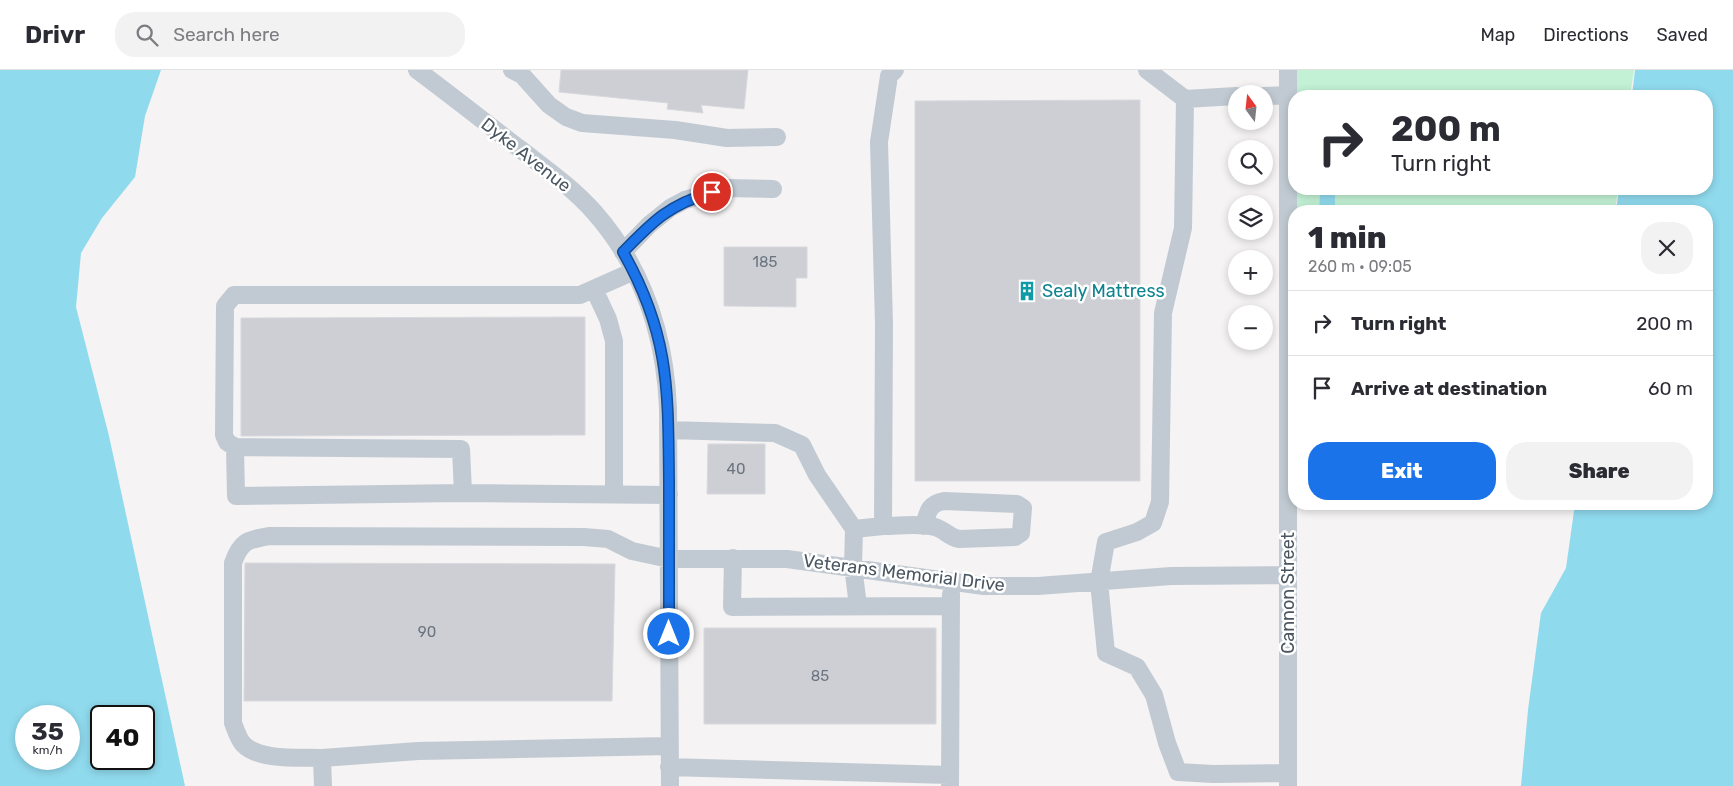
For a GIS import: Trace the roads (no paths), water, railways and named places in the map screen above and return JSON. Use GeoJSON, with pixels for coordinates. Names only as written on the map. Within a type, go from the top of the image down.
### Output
{"type":"FeatureCollection","features":[{"type":"Feature","properties":{"kind":"street"},"geometry":{"type":"LineString","coordinates":[[512,70],[522,75],[549,104],[566,117],[582,123],[675,130],[728,138],[777,137]]}},
{"type":"Feature","properties":{"kind":"street"},"geometry":{"type":"LineString","coordinates":[[883,526],[884,324],[879,142],[890,76],[895,70]]}},
{"type":"Feature","properties":{"kind":"street"},"geometry":{"type":"LineString","coordinates":[[1147,70],[1185,99],[1228,96]]}},
{"type":"Feature","properties":{"kind":"street","name":"Cannon Street"},"geometry":{"type":"LineString","coordinates":[[1288,70],[1288,780]]}},
{"type":"Feature","properties":{"kind":"street","name":"Dyke Avenue"},"geometry":{"type":"LineString","coordinates":[[426,73],[576,194],[594,212],[623,252],[634,271],[653,314],[663,352],[667,380],[670,786]]}},
{"type":"Feature","properties":{"kind":"street"},"geometry":{"type":"LineString","coordinates":[[1273,96],[1288,95]]}},
{"type":"Feature","properties":{"kind":"street"},"geometry":{"type":"LineString","coordinates":[[1185,99],[1183,228],[1163,313],[1160,502],[1153,523],[1137,532],[1106,542],[1098,582],[1106,653],[1137,667],[1154,695],[1167,743],[1178,772],[1288,780]]}},
{"type":"Feature","properties":{"kind":"street"},"geometry":{"type":"LineString","coordinates":[[623,252],[649,225],[670,208],[685,200],[726,188],[773,190]]}},
{"type":"Feature","properties":{"kind":"street"},"geometry":{"type":"LineString","coordinates":[[463,493],[462,449],[235,447],[227,442],[224,435],[225,306],[234,295],[532,297],[580,295],[634,271]]}},
{"type":"Feature","properties":{"kind":"street"},"geometry":{"type":"LineString","coordinates":[[594,289],[608,319],[614,341],[614,494]]}},
{"type":"Feature","properties":{"kind":"street"},"geometry":{"type":"LineString","coordinates":[[668,430],[775,433],[802,446],[817,475],[854,529],[853,566],[858,606]]}},
{"type":"Feature","properties":{"kind":"street"},"geometry":{"type":"LineString","coordinates":[[235,447],[236,496],[463,493],[669,495]]}},
{"type":"Feature","properties":{"kind":"street"},"geometry":{"type":"LineString","coordinates":[[854,529],[883,526],[924,526],[943,530],[951,537],[960,539],[1015,537],[1021,533],[1023,508],[1017,504],[944,501],[934,503],[929,508],[924,526]]}},
{"type":"Feature","properties":{"kind":"street","name":"Veterans Memorial Drive"},"geometry":{"type":"LineString","coordinates":[[669,746],[418,751],[322,758],[258,754],[244,745],[234,723],[233,563],[238,549],[249,540],[269,536],[584,536],[608,539],[632,551],[669,559],[787,559],[853,566],[952,582],[1010,586],[1171,576],[1288,575]]}},
{"type":"Feature","properties":{"kind":"street"},"geometry":{"type":"LineString","coordinates":[[733,558],[732,606],[951,606]]}},
{"type":"Feature","properties":{"kind":"street"},"geometry":{"type":"LineString","coordinates":[[670,767],[949,780],[952,582]]}},
{"type":"Feature","properties":{"kind":"street"},"geometry":{"type":"LineString","coordinates":[[322,758],[323,786]]}},
{"type":"Feature","properties":{"kind":"water"},"geometry":{"type":"Polygon","coordinates":[[[0,70],[161,70],[145,116],[135,177],[102,218],[81,253],[76,307],[109,436],[185,786],[0,786],[0,70]]]}},
{"type":"Feature","properties":{"kind":"water"},"geometry":{"type":"Polygon","coordinates":[[[1635,70],[1733,70],[1733,786],[1521,786],[1528,710],[1541,613],[1566,568],[1574,510],[1713,510],[1713,205],[1617,205],[1618,195],[1713,195],[1713,90],[1633,90],[1635,70]]]}},
{"type":"Feature","properties":{"kind":"water"},"geometry":{"type":"Polygon","coordinates":[[[1320,195],[1335,195],[1335,205],[1319,205],[1320,195]]]}},
{"type":"Feature","properties":{"kind":"place","name":"Sealy Mattress"},"geometry":{"type":"Point","coordinates":[1027,291]}}]}
